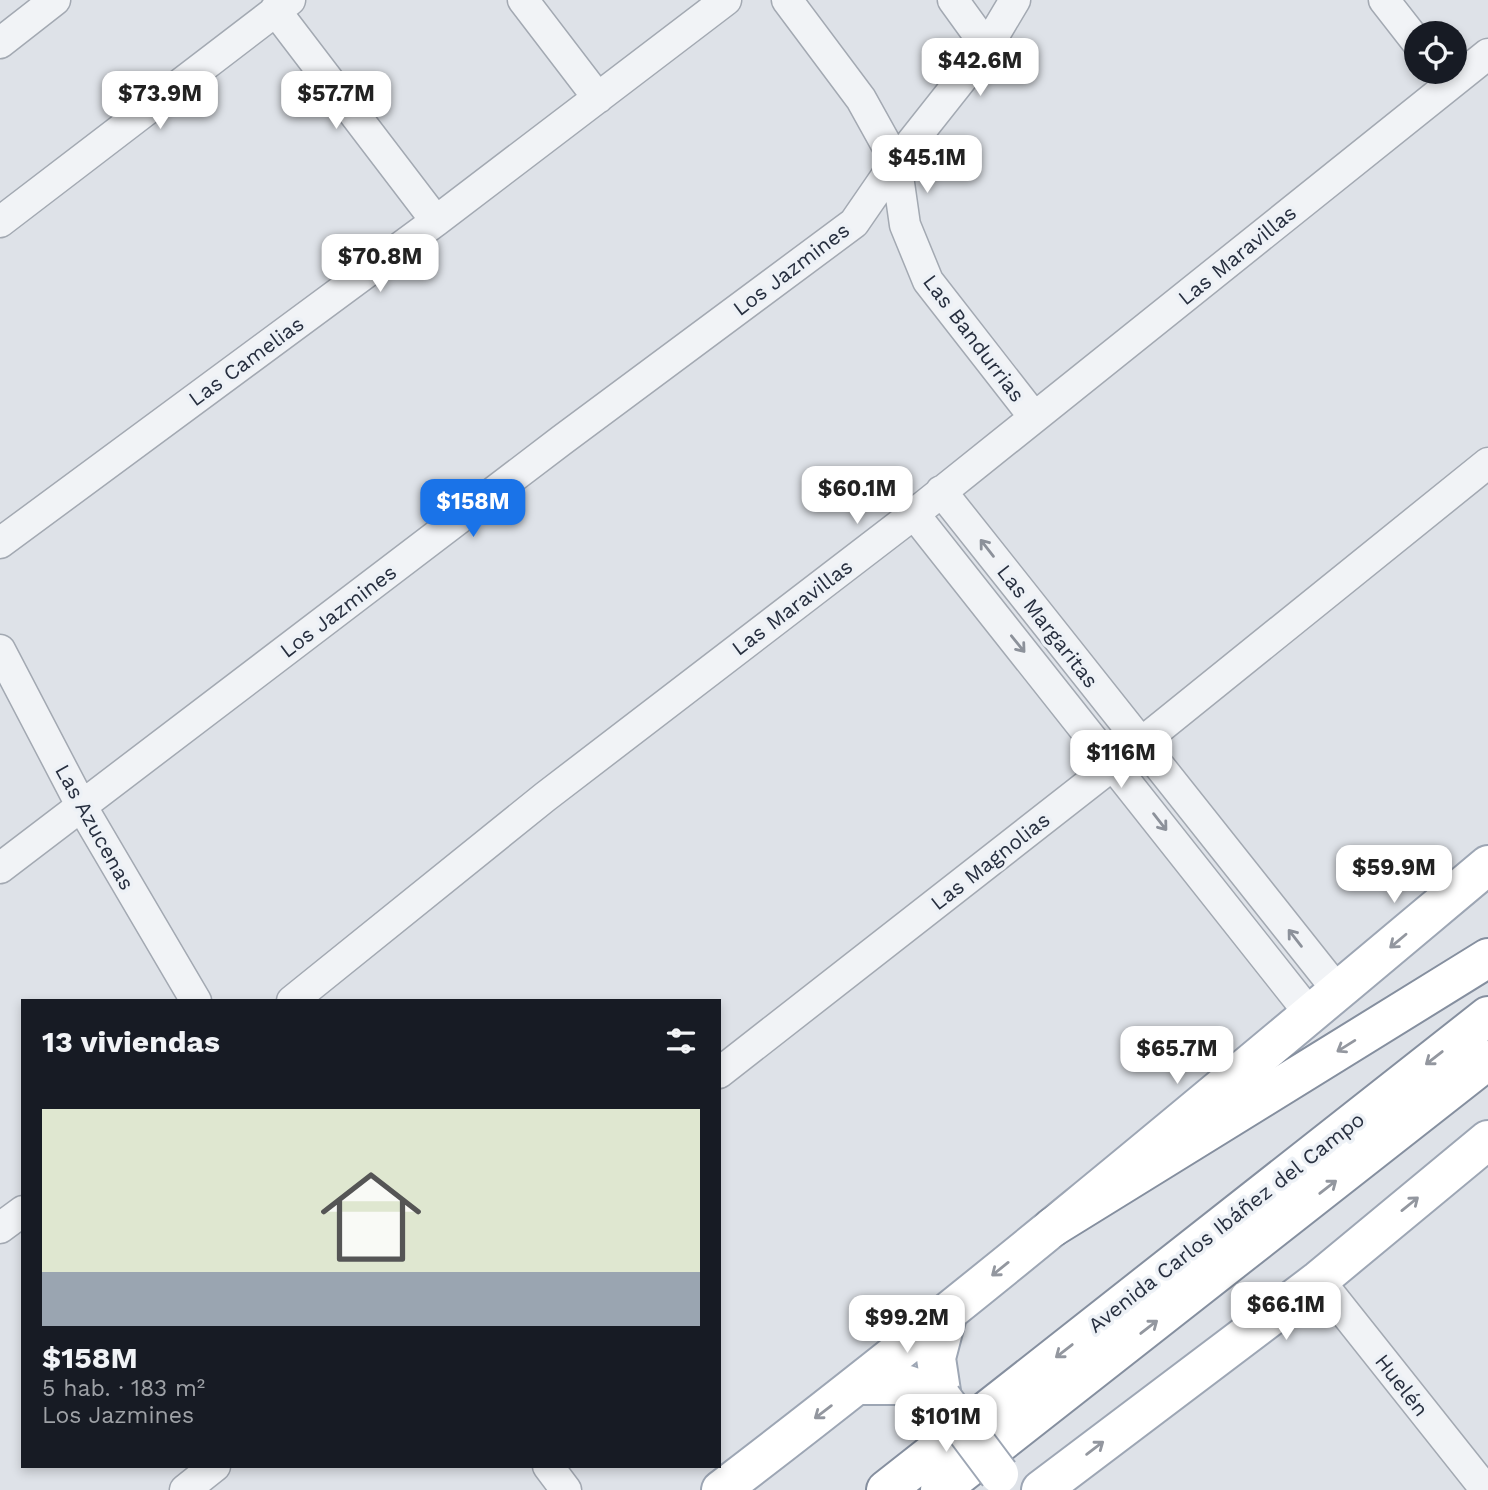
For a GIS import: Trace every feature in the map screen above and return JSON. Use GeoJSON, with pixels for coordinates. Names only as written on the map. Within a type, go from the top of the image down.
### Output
{"type":"FeatureCollection","features":[{"type":"Feature","properties":{"kind":"main road"},"geometry":{"type":"LineString","coordinates":[[722,1490],[859,1385],[1054,1227],[1488,865]]}},
{"type":"Feature","properties":{"kind":"main road"},"geometry":{"type":"LineString","coordinates":[[1054,1227],[1488,958]]}},
{"type":"Feature","properties":{"kind":"main road","name":"Avenida Carlos Ibáñez del Campo"},"geometry":{"type":"LineString","coordinates":[[886,1490],[1488,1016]]}},
{"type":"Feature","properties":{"kind":"main road","name":"Avenida Carlos Ibáñez del Campo"},"geometry":{"type":"LineString","coordinates":[[940,1490],[1488,1060]]}},
{"type":"Feature","properties":{"kind":"main road"},"geometry":{"type":"LineString","coordinates":[[948,1312],[936,1358],[937,1384],[942,1398],[999,1482],[1047,1485],[1319,1280],[1488,1140]]}},
{"type":"Feature","properties":{"kind":"main road"},"geometry":{"type":"LineString","coordinates":[[859,1385],[908,1385],[942,1398]]}},
{"type":"Feature","properties":{"kind":"street"},"geometry":{"type":"LineString","coordinates":[[0,43],[55,0]]}},
{"type":"Feature","properties":{"kind":"street"},"geometry":{"type":"LineString","coordinates":[[523,0],[598,97]]}},
{"type":"Feature","properties":{"kind":"street","name":"Las Camelias"},"geometry":{"type":"LineString","coordinates":[[0,543],[436,221],[726,0]]}},
{"type":"Feature","properties":{"kind":"street","name":"Las Bandurrias"},"geometry":{"type":"LineString","coordinates":[[787,0],[861,99],[896,162],[905,225],[928,281],[1034,417]]}},
{"type":"Feature","properties":{"kind":"street"},"geometry":{"type":"LineString","coordinates":[[953,0],[987,47]]}},
{"type":"Feature","properties":{"kind":"street","name":"Los Jazmines"},"geometry":{"type":"LineString","coordinates":[[0,868],[562,440],[854,223],[896,162],[987,47],[1015,0]]}},
{"type":"Feature","properties":{"kind":"street"},"geometry":{"type":"LineString","coordinates":[[1384,0],[1404,26]]}},
{"type":"Feature","properties":{"kind":"street"},"geometry":{"type":"LineString","coordinates":[[0,222],[283,5],[436,221]]}},
{"type":"Feature","properties":{"kind":"street","name":"Las Maravillas"},"geometry":{"type":"LineString","coordinates":[[1467,65],[1488,54]]}},
{"type":"Feature","properties":{"kind":"street","name":"Las Maravillas"},"geometry":{"type":"LineString","coordinates":[[294,999],[545,797],[915,514],[1437,84]]}},
{"type":"Feature","properties":{"kind":"street","name":"Las Magnolias"},"geometry":{"type":"LineString","coordinates":[[721,1071],[1141,743],[1488,463]]}},
{"type":"Feature","properties":{"kind":"street","name":"Las Margaritas"},"geometry":{"type":"LineString","coordinates":[[942,491],[1141,743],[1324,1003]]}},
{"type":"Feature","properties":{"kind":"street","name":"Las Margaritas"},"geometry":{"type":"LineString","coordinates":[[915,514],[1114,764],[1324,1003]]}},
{"type":"Feature","properties":{"kind":"street","name":"Las Azucenas"},"geometry":{"type":"LineString","coordinates":[[0,650],[82,807],[196,999]]}},
{"type":"Feature","properties":{"kind":"street"},"geometry":{"type":"LineString","coordinates":[[0,1228],[21,1212]]}},
{"type":"Feature","properties":{"kind":"street","name":"Huelén"},"geometry":{"type":"LineString","coordinates":[[1319,1280],[1486,1490]]}},
{"type":"Feature","properties":{"kind":"street"},"geometry":{"type":"LineString","coordinates":[[185,1490],[212,1468]]}},
{"type":"Feature","properties":{"kind":"street"},"geometry":{"type":"LineString","coordinates":[[550,1468],[566,1490]]}}]}
